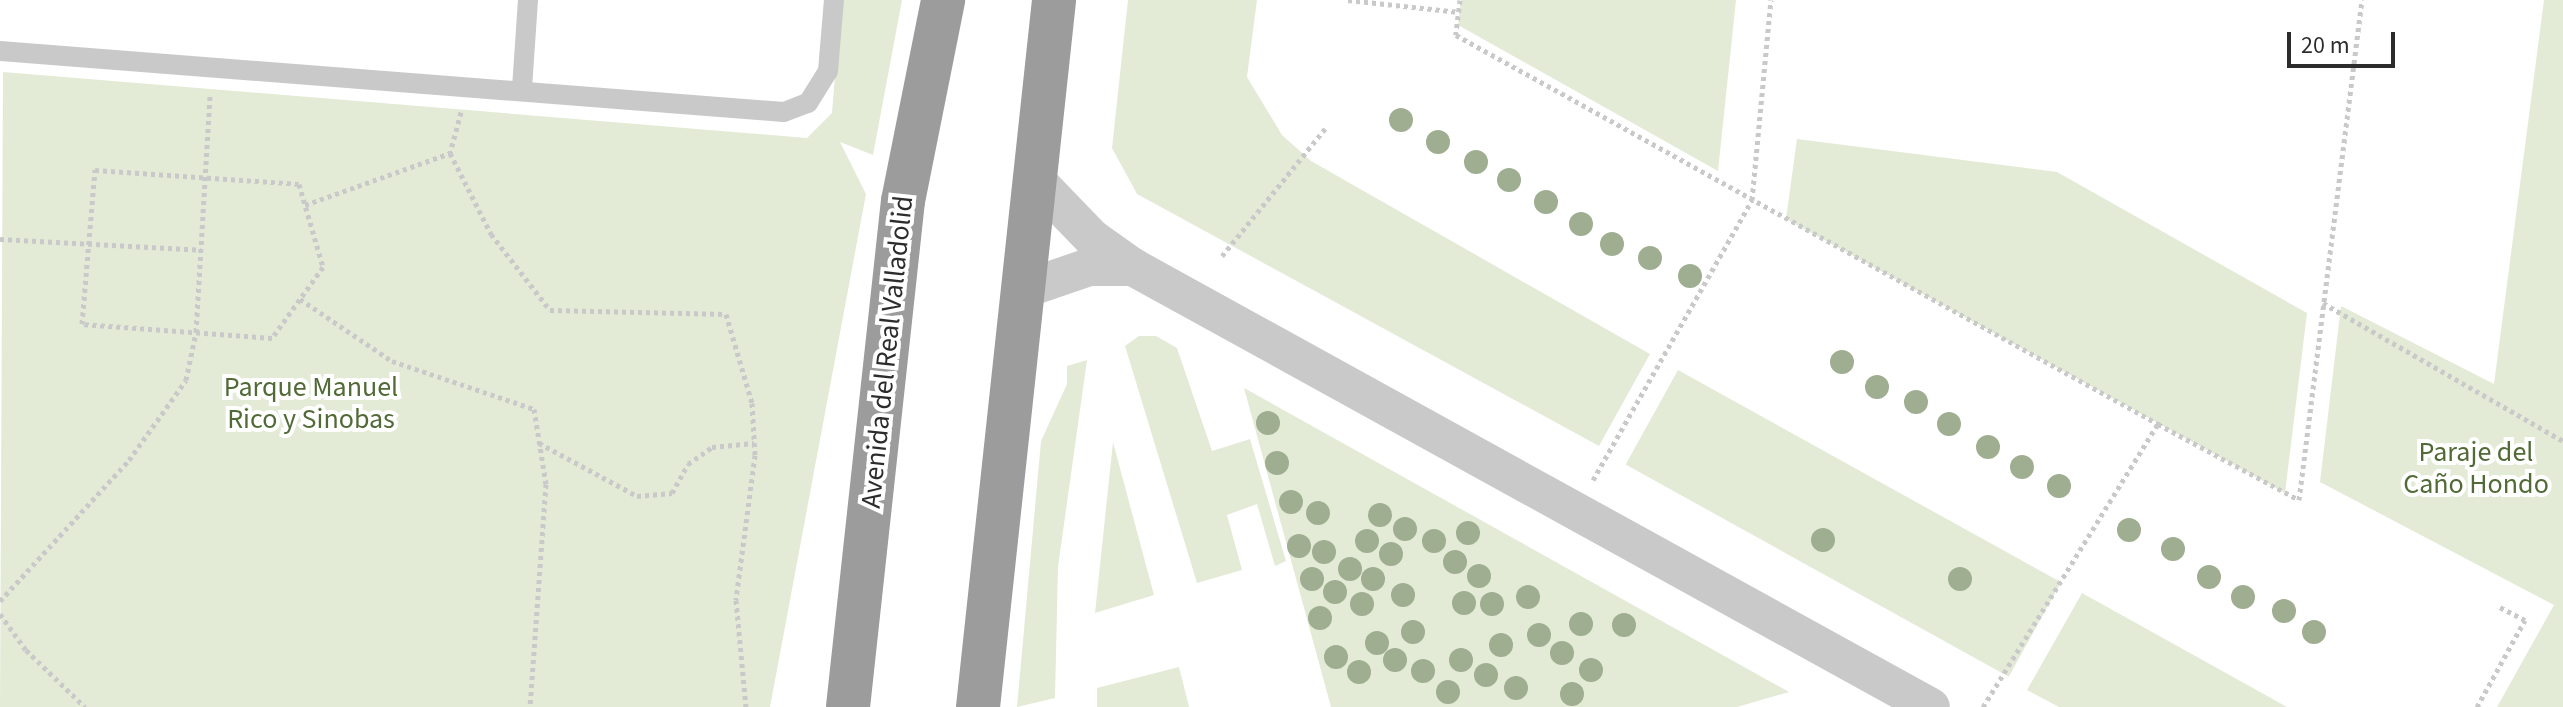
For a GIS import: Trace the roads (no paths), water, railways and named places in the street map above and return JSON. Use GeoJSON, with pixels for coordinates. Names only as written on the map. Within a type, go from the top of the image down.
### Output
{"type":"FeatureCollection","features":[{"type":"Feature","properties":{"kind":"highway","name":"Avenida del Real Valladolid"},"geometry":{"type":"LineString","coordinates":[[848,707],[903,201],[943,0]]}},
{"type":"Feature","properties":{"kind":"highway"},"geometry":{"type":"LineString","coordinates":[[978,707],[1054,0]]}},
{"type":"Feature","properties":{"kind":"street"},"geometry":{"type":"LineString","coordinates":[[1034,178],[1092,238],[1133,267],[1931,707]]}},
{"type":"Feature","properties":{"kind":"street"},"geometry":{"type":"LineString","coordinates":[[1022,290],[1089,267],[1133,267]]}},
{"type":"Feature","properties":{"kind":"lane"},"geometry":{"type":"LineString","coordinates":[[522,88],[528,0]]}},
{"type":"Feature","properties":{"kind":"lane"},"geometry":{"type":"LineString","coordinates":[[0,51],[522,88],[784,112],[808,103],[828,71],[834,0]]}},
{"type":"Feature","properties":{"kind":"park label","name":"Parque Manuel Rico y Sinobas"},"geometry":{"type":"Point","coordinates":[311,403]}},
{"type":"Feature","properties":{"kind":"park label","name":"Paraje del Caño Hondo"},"geometry":{"type":"Point","coordinates":[2476,468]}}]}
